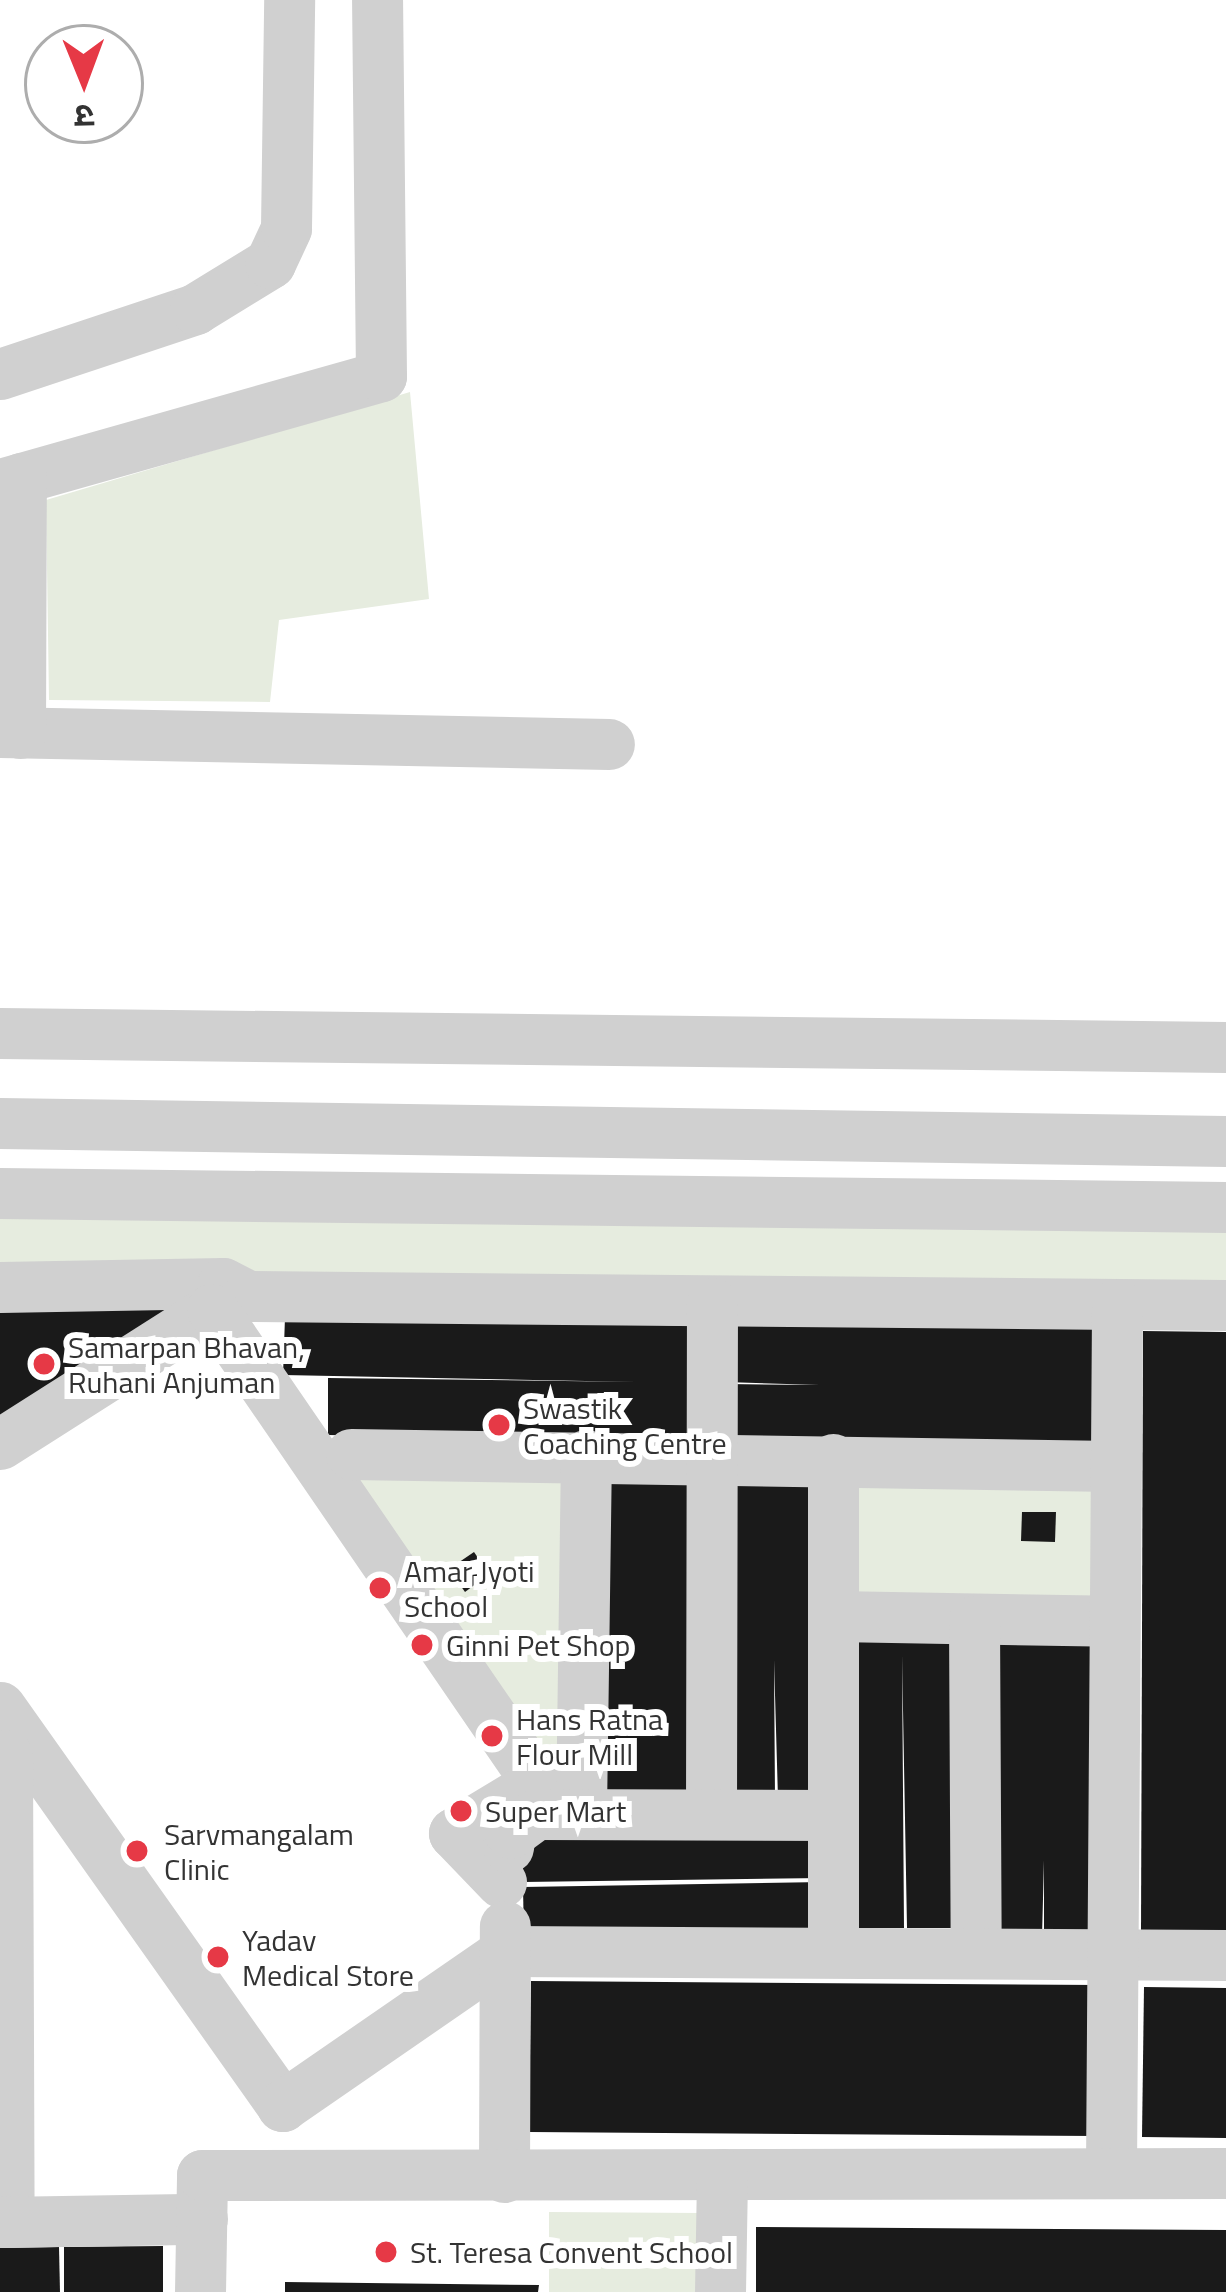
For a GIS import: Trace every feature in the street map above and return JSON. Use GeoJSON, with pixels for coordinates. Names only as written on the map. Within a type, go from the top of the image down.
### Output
{"type":"FeatureCollection","features":[{"type":"Feature","properties":{"kind":"street"},"geometry":{"type":"LineString","coordinates":[[0,374],[195,309],[270,263],[286,228],[289,0]]}},
{"type":"Feature","properties":{"kind":"street"},"geometry":{"type":"LineString","coordinates":[[377,0],[381,376],[11,481],[10,732],[609,745]]}},
{"type":"Feature","properties":{"kind":"street"},"geometry":{"type":"LineString","coordinates":[[0,1033],[1226,1047]]}},
{"type":"Feature","properties":{"kind":"street"},"geometry":{"type":"LineString","coordinates":[[0,1123],[1226,1141]]}},
{"type":"Feature","properties":{"kind":"street"},"geometry":{"type":"LineString","coordinates":[[0,1193],[1226,1207]]}},
{"type":"Feature","properties":{"kind":"street"},"geometry":{"type":"LineString","coordinates":[[0,1287],[223,1283],[248,1297],[1226,1305]]}},
{"type":"Feature","properties":{"kind":"street"},"geometry":{"type":"LineString","coordinates":[[711,1814],[712,1304]]}},
{"type":"Feature","properties":{"kind":"street"},"geometry":{"type":"LineString","coordinates":[[1111,2170],[1111,1621],[1117,1304]]}},
{"type":"Feature","properties":{"kind":"street"},"geometry":{"type":"LineString","coordinates":[[0,1444],[212,1309],[536,1783],[454,1833],[501,1882]]}},
{"type":"Feature","properties":{"kind":"street"},"geometry":{"type":"LineString","coordinates":[[351,1454],[1113,1466]]}},
{"type":"Feature","properties":{"kind":"street"},"geometry":{"type":"LineString","coordinates":[[581,1810],[586,1455]]}},
{"type":"Feature","properties":{"kind":"street"},"geometry":{"type":"LineString","coordinates":[[833,1459],[833,1952]]}},
{"type":"Feature","properties":{"kind":"street"},"geometry":{"type":"LineString","coordinates":[[835,1616],[1111,1621]]}},
{"type":"Feature","properties":{"kind":"street"},"geometry":{"type":"LineString","coordinates":[[974,1621],[976,1951]]}},
{"type":"Feature","properties":{"kind":"street"},"geometry":{"type":"LineString","coordinates":[[3,1731],[282,2106],[507,1951],[1226,1955]]}},
{"type":"Feature","properties":{"kind":"street"},"geometry":{"type":"LineString","coordinates":[[3,1731],[4,2222],[202,2219]]}},
{"type":"Feature","properties":{"kind":"street"},"geometry":{"type":"LineString","coordinates":[[504,2177],[507,1951],[501,1882],[510,1833],[536,1814],[581,1810],[833,1815]]}},
{"type":"Feature","properties":{"kind":"street"},"geometry":{"type":"LineString","coordinates":[[200,2292],[202,2175],[1226,2173]]}},
{"type":"Feature","properties":{"kind":"street"},"geometry":{"type":"LineString","coordinates":[[720,2292],[722,2174]]}},
{"type":"Feature","properties":{"kind":"shaded area"},"geometry":{"type":"Polygon","coordinates":[[[410,392],[429,599],[279,620],[270,702],[49,700],[46,500],[410,392]]]}},
{"type":"Feature","properties":{"kind":"shaded area"},"geometry":{"type":"Polygon","coordinates":[[[0,1212],[1226,1222],[1226,1287],[0,1275],[0,1212]]]}},
{"type":"Feature","properties":{"kind":"shaded area"},"geometry":{"type":"Polygon","coordinates":[[[341,1470],[572,1478],[557,1785],[341,1470]]]}},
{"type":"Feature","properties":{"kind":"shaded area"},"geometry":{"type":"Polygon","coordinates":[[[851,1479],[1095,1482],[1094,1606],[849,1602],[851,1479]]]}},
{"type":"Feature","properties":{"kind":"shaded area"},"geometry":{"type":"Polygon","coordinates":[[[549,2212],[701,2213],[701,2292],[549,2292],[549,2212]]]}},
{"type":"Feature","properties":{"kind":"building","name":"Samarpan Bhavan, Ruhani Anjuman"},"geometry":{"type":"Polygon","coordinates":[[[0,1308],[177,1308],[0,1420],[0,1308]]]}},
{"type":"Feature","properties":{"kind":"building"},"geometry":{"type":"Polygon","coordinates":[[[285,1317],[705,1326],[702,1442],[328,1435],[328,1378],[638,1382],[283,1375],[285,1317]]]}},
{"type":"Feature","properties":{"kind":"building"},"geometry":{"type":"Polygon","coordinates":[[[726,1323],[1105,1328],[1103,1443],[725,1438],[726,1384],[820,1385],[725,1382],[726,1323]]]}},
{"type":"Feature","properties":{"kind":"building"},"geometry":{"type":"Polygon","coordinates":[[[1143,1331],[1226,1332],[1226,1936],[1141,1935],[1143,1331]]]}},
{"type":"Feature","properties":{"kind":"building"},"geometry":{"type":"Polygon","coordinates":[[[699,1471],[701,1793],[601,1793],[599,1472],[699,1471]]]}},
{"type":"Feature","properties":{"kind":"building"},"geometry":{"type":"Polygon","coordinates":[[[721,1480],[823,1480],[828,1798],[778,1799],[774,1660],[775,1799],[724,1799],[721,1480]]]}},
{"type":"Feature","properties":{"kind":"building"},"geometry":{"type":"Polygon","coordinates":[[[1022,1512],[1056,1512],[1055,1542],[1021,1541],[1022,1512]]]}},
{"type":"Feature","properties":{"kind":"building"},"geometry":{"type":"Polygon","coordinates":[[[474,1552],[489,1574],[465,1592],[449,1569],[474,1552]]]}},
{"type":"Feature","properties":{"kind":"building"},"geometry":{"type":"Polygon","coordinates":[[[959,1632],[962,1928],[907,1928],[902,1655],[904,1928],[844,1928],[842,1633],[959,1632]]]}},
{"type":"Feature","properties":{"kind":"building"},"geometry":{"type":"Polygon","coordinates":[[[985,1633],[1102,1633],[1102,1937],[1044,1937],[1044,1860],[1042,1937],[985,1937],[985,1633]]]}},
{"type":"Feature","properties":{"kind":"building"},"geometry":{"type":"Polygon","coordinates":[[[822,1828],[823,1878],[523,1882],[522,1833],[822,1828]]]}},
{"type":"Feature","properties":{"kind":"building"},"geometry":{"type":"Polygon","coordinates":[[[823,1882],[824,1935],[524,1940],[523,1887],[823,1882]]]}},
{"type":"Feature","properties":{"kind":"building"},"geometry":{"type":"Polygon","coordinates":[[[531,1981],[1098,1985],[1097,2136],[529,2132],[531,1981]]]}},
{"type":"Feature","properties":{"kind":"building"},"geometry":{"type":"Polygon","coordinates":[[[1144,1987],[1226,1988],[1226,2138],[1142,2137],[1144,1987]]]}},
{"type":"Feature","properties":{"kind":"building"},"geometry":{"type":"Polygon","coordinates":[[[756,2227],[1226,2230],[1226,2292],[756,2292],[756,2227]]]}},
{"type":"Feature","properties":{"kind":"building"},"geometry":{"type":"Polygon","coordinates":[[[163,2246],[163,2292],[64,2292],[64,2247],[163,2246]]]}},
{"type":"Feature","properties":{"kind":"building"},"geometry":{"type":"Polygon","coordinates":[[[59,2247],[60,2292],[0,2292],[0,2248],[59,2247]]]}},
{"type":"Feature","properties":{"kind":"building"},"geometry":{"type":"Polygon","coordinates":[[[285,2282],[539,2285],[538,2292],[285,2292],[285,2282]]]}},
{"type":"Feature","properties":{"kind":"place","name":"Samarpan Bhavan, Ruhani Anjuman"},"geometry":{"type":"Point","coordinates":[44,1364]}},
{"type":"Feature","properties":{"kind":"place","name":"Swastik Coaching Centre"},"geometry":{"type":"Point","coordinates":[499,1425]}},
{"type":"Feature","properties":{"kind":"place","name":"Amar Jyoti School"},"geometry":{"type":"Point","coordinates":[380,1588]}},
{"type":"Feature","properties":{"kind":"place","name":"Ginni Pet Shop"},"geometry":{"type":"Point","coordinates":[422,1645]}},
{"type":"Feature","properties":{"kind":"place","name":"Hans Ratna Flour Mill"},"geometry":{"type":"Point","coordinates":[492,1736]}},
{"type":"Feature","properties":{"kind":"place","name":"Super Mart"},"geometry":{"type":"Point","coordinates":[461,1811]}},
{"type":"Feature","properties":{"kind":"place","name":"Sarvmangalam Clinic"},"geometry":{"type":"Point","coordinates":[137,1851]}},
{"type":"Feature","properties":{"kind":"place","name":"Yadav Medical Store"},"geometry":{"type":"Point","coordinates":[218,1957]}},
{"type":"Feature","properties":{"kind":"place","name":"St. Teresa Convent School"},"geometry":{"type":"Point","coordinates":[386,2252]}}]}
